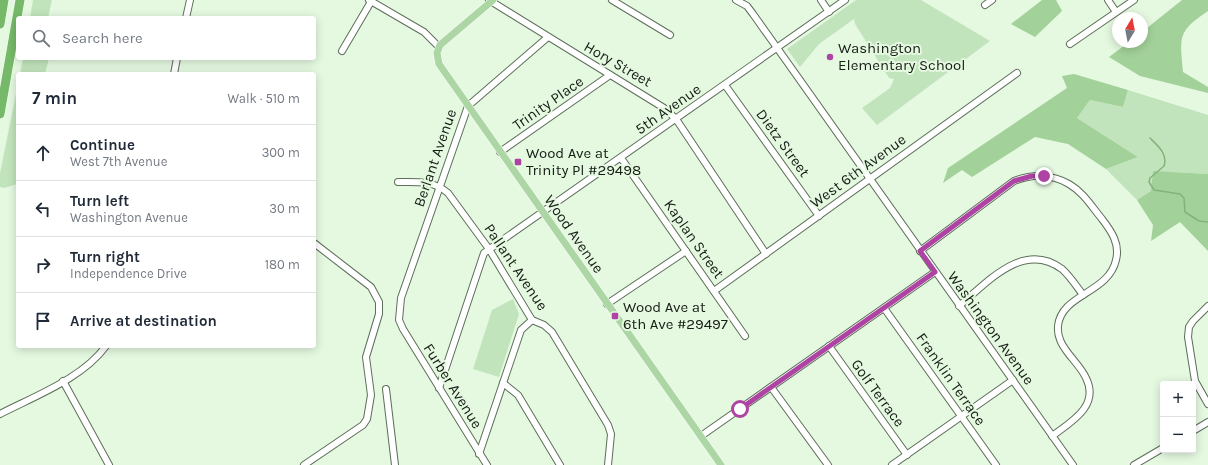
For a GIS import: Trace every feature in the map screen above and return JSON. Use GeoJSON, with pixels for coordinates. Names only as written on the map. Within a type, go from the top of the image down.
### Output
{"type":"FeatureCollection","features":[{"type":"Feature","properties":{"kind":"highway"},"geometry":{"type":"LineString","coordinates":[[0,24],[4,0]]}},
{"type":"Feature","properties":{"kind":"highway"},"geometry":{"type":"LineString","coordinates":[[17,16],[20,0]]}},
{"type":"Feature","properties":{"kind":"highway"},"geometry":{"type":"LineString","coordinates":[[0,114],[16,23]]}},
{"type":"Feature","properties":{"kind":"main road"},"geometry":{"type":"LineString","coordinates":[[439,47],[491,0]]}},
{"type":"Feature","properties":{"kind":"main road","name":"Wood Avenue"},"geometry":{"type":"LineString","coordinates":[[439,47],[437,56],[439,64],[721,465]]}},
{"type":"Feature","properties":{"kind":"street"},"geometry":{"type":"LineString","coordinates":[[186,16],[190,0]]}},
{"type":"Feature","properties":{"kind":"street","name":"Hory Street"},"geometry":{"type":"LineString","coordinates":[[491,0],[610,75],[655,100],[676,119],[766,254]]}},
{"type":"Feature","properties":{"kind":"street"},"geometry":{"type":"LineString","coordinates":[[612,0],[670,35]]}},
{"type":"Feature","properties":{"kind":"street","name":"Washington Avenue"},"geometry":{"type":"LineString","coordinates":[[736,0],[747,6],[1073,465]]}},
{"type":"Feature","properties":{"kind":"street"},"geometry":{"type":"LineString","coordinates":[[821,0],[830,12]]}},
{"type":"Feature","properties":{"kind":"street","name":"5th Avenue"},"geometry":{"type":"LineString","coordinates":[[439,388],[481,258],[489,249],[830,12],[845,0]]}},
{"type":"Feature","properties":{"kind":"street"},"geometry":{"type":"LineString","coordinates":[[985,5],[992,0]]}},
{"type":"Feature","properties":{"kind":"street"},"geometry":{"type":"LineString","coordinates":[[1108,0],[1116,12],[1134,0]]}},
{"type":"Feature","properties":{"kind":"street"},"geometry":{"type":"LineString","coordinates":[[342,51],[371,1],[424,32],[439,47]]}},
{"type":"Feature","properties":{"kind":"street"},"geometry":{"type":"LineString","coordinates":[[1070,44],[1112,15]]}},
{"type":"Feature","properties":{"kind":"street","name":"Berlant Avenue"},"geometry":{"type":"LineString","coordinates":[[399,320],[401,298],[468,105],[548,37]]}},
{"type":"Feature","properties":{"kind":"street"},"geometry":{"type":"LineString","coordinates":[[174,72],[177,60]]}},
{"type":"Feature","properties":{"kind":"street","name":"West 6th Avenue"},"geometry":{"type":"LineString","coordinates":[[714,291],[1017,73]]}},
{"type":"Feature","properties":{"kind":"street","name":"Trinity Place"},"geometry":{"type":"LineString","coordinates":[[500,152],[610,75]]}},
{"type":"Feature","properties":{"kind":"street","name":"Dietz Street"},"geometry":{"type":"LineString","coordinates":[[725,85],[819,216]]}},
{"type":"Feature","properties":{"kind":"street","name":"Kaplan Street"},"geometry":{"type":"LineString","coordinates":[[621,158],[745,336]]}},
{"type":"Feature","properties":{"kind":"street"},"geometry":{"type":"LineString","coordinates":[[920,251],[1014,181],[1032,176],[1056,178],[1068,182],[1081,192],[1111,231],[1116,243],[1116,260],[1110,275],[1103,283],[1083,295],[1065,309],[1059,320],[1058,332],[1064,347],[1086,378],[1090,387],[1089,401],[1082,413],[1052,436]]}},
{"type":"Feature","properties":{"kind":"street"},"geometry":{"type":"LineString","coordinates":[[398,182],[424,182],[439,186]]}},
{"type":"Feature","properties":{"kind":"street","name":"Pallant Avenue"},"geometry":{"type":"LineString","coordinates":[[439,186],[451,196],[489,249],[532,320],[544,325],[552,332],[608,425],[611,434],[608,465]]}},
{"type":"Feature","properties":{"kind":"street"},"geometry":{"type":"LineString","coordinates":[[304,465],[363,425],[367,419],[371,395],[366,357],[379,314],[377,297],[372,287],[316,245]]}},
{"type":"Feature","properties":{"kind":"street"},"geometry":{"type":"LineString","coordinates":[[608,304],[686,251]]}},
{"type":"Feature","properties":{"kind":"street"},"geometry":{"type":"LineString","coordinates":[[959,306],[1006,268],[1014,263],[1028,260],[1043,261],[1061,269],[1083,295]]}},
{"type":"Feature","properties":{"kind":"street"},"geometry":{"type":"LineString","coordinates":[[701,436],[935,272]]}},
{"type":"Feature","properties":{"kind":"street"},"geometry":{"type":"LineString","coordinates":[[1208,306],[1189,327],[1188,336],[1195,381],[1208,404]]}},
{"type":"Feature","properties":{"kind":"street","name":"Franklin Terrace"},"geometry":{"type":"LineString","coordinates":[[884,308],[996,465]]}},
{"type":"Feature","properties":{"kind":"street","name":"Furber Avenue"},"geometry":{"type":"LineString","coordinates":[[399,320],[402,329],[486,465]]}},
{"type":"Feature","properties":{"kind":"street"},"geometry":{"type":"LineString","coordinates":[[479,454],[521,330],[532,320]]}},
{"type":"Feature","properties":{"kind":"street","name":"Golf Terrace"},"geometry":{"type":"LineString","coordinates":[[829,346],[907,455]]}},
{"type":"Feature","properties":{"kind":"street"},"geometry":{"type":"LineString","coordinates":[[0,414],[63,381],[87,366],[104,348]]}},
{"type":"Feature","properties":{"kind":"street"},"geometry":{"type":"LineString","coordinates":[[892,465],[1012,380]]}},
{"type":"Feature","properties":{"kind":"street"},"geometry":{"type":"LineString","coordinates":[[63,381],[109,465]]}},
{"type":"Feature","properties":{"kind":"street"},"geometry":{"type":"LineString","coordinates":[[503,383],[518,395],[560,465]]}},
{"type":"Feature","properties":{"kind":"street"},"geometry":{"type":"LineString","coordinates":[[771,387],[828,465]]}},
{"type":"Feature","properties":{"kind":"street"},"geometry":{"type":"LineString","coordinates":[[386,389],[395,465]]}},
{"type":"Feature","properties":{"kind":"street"},"geometry":{"type":"LineString","coordinates":[[1196,429],[1208,422]]}},
{"type":"Feature","properties":{"kind":"street"},"geometry":{"type":"LineString","coordinates":[[1134,465],[1160,450]]}},
{"type":"Feature","properties":{"kind":"green space"},"geometry":{"type":"Polygon","coordinates":[[[33,0],[52,0],[48,16],[30,16],[33,0]]]}},
{"type":"Feature","properties":{"kind":"green space"},"geometry":{"type":"Polygon","coordinates":[[[856,0],[921,0],[990,41],[877,125],[862,108],[890,88],[894,79],[889,78],[855,24],[854,19],[819,44],[800,67],[787,49],[856,0]]]}},
{"type":"Feature","properties":{"kind":"green space"},"geometry":{"type":"Polygon","coordinates":[[[1042,0],[1056,0],[1062,11],[1035,37],[1011,24],[1042,0]]]}},
{"type":"Feature","properties":{"kind":"green space"},"geometry":{"type":"Polygon","coordinates":[[[1182,0],[1208,0],[1208,11],[1191,24],[1186,30],[1181,42],[1181,50],[1183,72],[1208,87],[1208,93],[1140,76],[1109,57],[1121,48],[1148,48],[1148,27],[1182,0]]]}},
{"type":"Feature","properties":{"kind":"green space"},"geometry":{"type":"Polygon","coordinates":[[[23,60],[48,60],[46,72],[20,72],[23,60]]]}},
{"type":"Feature","properties":{"kind":"green space"},"geometry":{"type":"Polygon","coordinates":[[[1074,74],[1128,90],[1123,107],[1090,100],[1077,118],[1138,157],[1106,169],[1068,144],[1035,137],[972,177],[962,170],[943,183],[948,168],[1067,88],[1062,76],[1074,74]]]}},
{"type":"Feature","properties":{"kind":"green space"},"geometry":{"type":"Polygon","coordinates":[[[1128,90],[1208,115],[1208,174],[1169,172],[1151,191],[1137,200],[1106,169],[1138,157],[1077,118],[1090,100],[1123,107],[1128,90]]]}},
{"type":"Feature","properties":{"kind":"green space"},"geometry":{"type":"Polygon","coordinates":[[[16,94],[16,184],[4,188],[0,187],[0,173],[16,94]]]}},
{"type":"Feature","properties":{"kind":"green space"},"geometry":{"type":"Polygon","coordinates":[[[1153,171],[1208,174],[1208,251],[1180,222],[1151,241],[1153,225],[1137,200],[1151,191],[1153,171]]]}},
{"type":"Feature","properties":{"kind":"green space"},"geometry":{"type":"Polygon","coordinates":[[[513,299],[519,314],[499,377],[473,369],[492,310],[513,299]]]}},
{"type":"Feature","properties":{"kind":"waterway"},"geometry":{"type":"LineString","coordinates":[[1150,138],[1162,150],[1165,158],[1164,166],[1150,178],[1149,182],[1154,190],[1180,194],[1184,198],[1185,212],[1199,221],[1208,222]]}},
{"type":"Feature","properties":{"kind":"place","name":"Washington Elementary School"},"geometry":{"type":"Point","coordinates":[830,57]}},
{"type":"Feature","properties":{"kind":"place","name":"Wood Ave at Trinity Pl #29498"},"geometry":{"type":"Point","coordinates":[518,162]}},
{"type":"Feature","properties":{"kind":"place","name":"Wood Ave at 6th Ave #29497"},"geometry":{"type":"Point","coordinates":[615,316]}},
{"type":"Feature","properties":{"kind":"route"},"geometry":{"type":"LineString","coordinates":[[740,409],[935,272],[920,251],[1014,181],[1026,177],[1044,176]]}}]}
